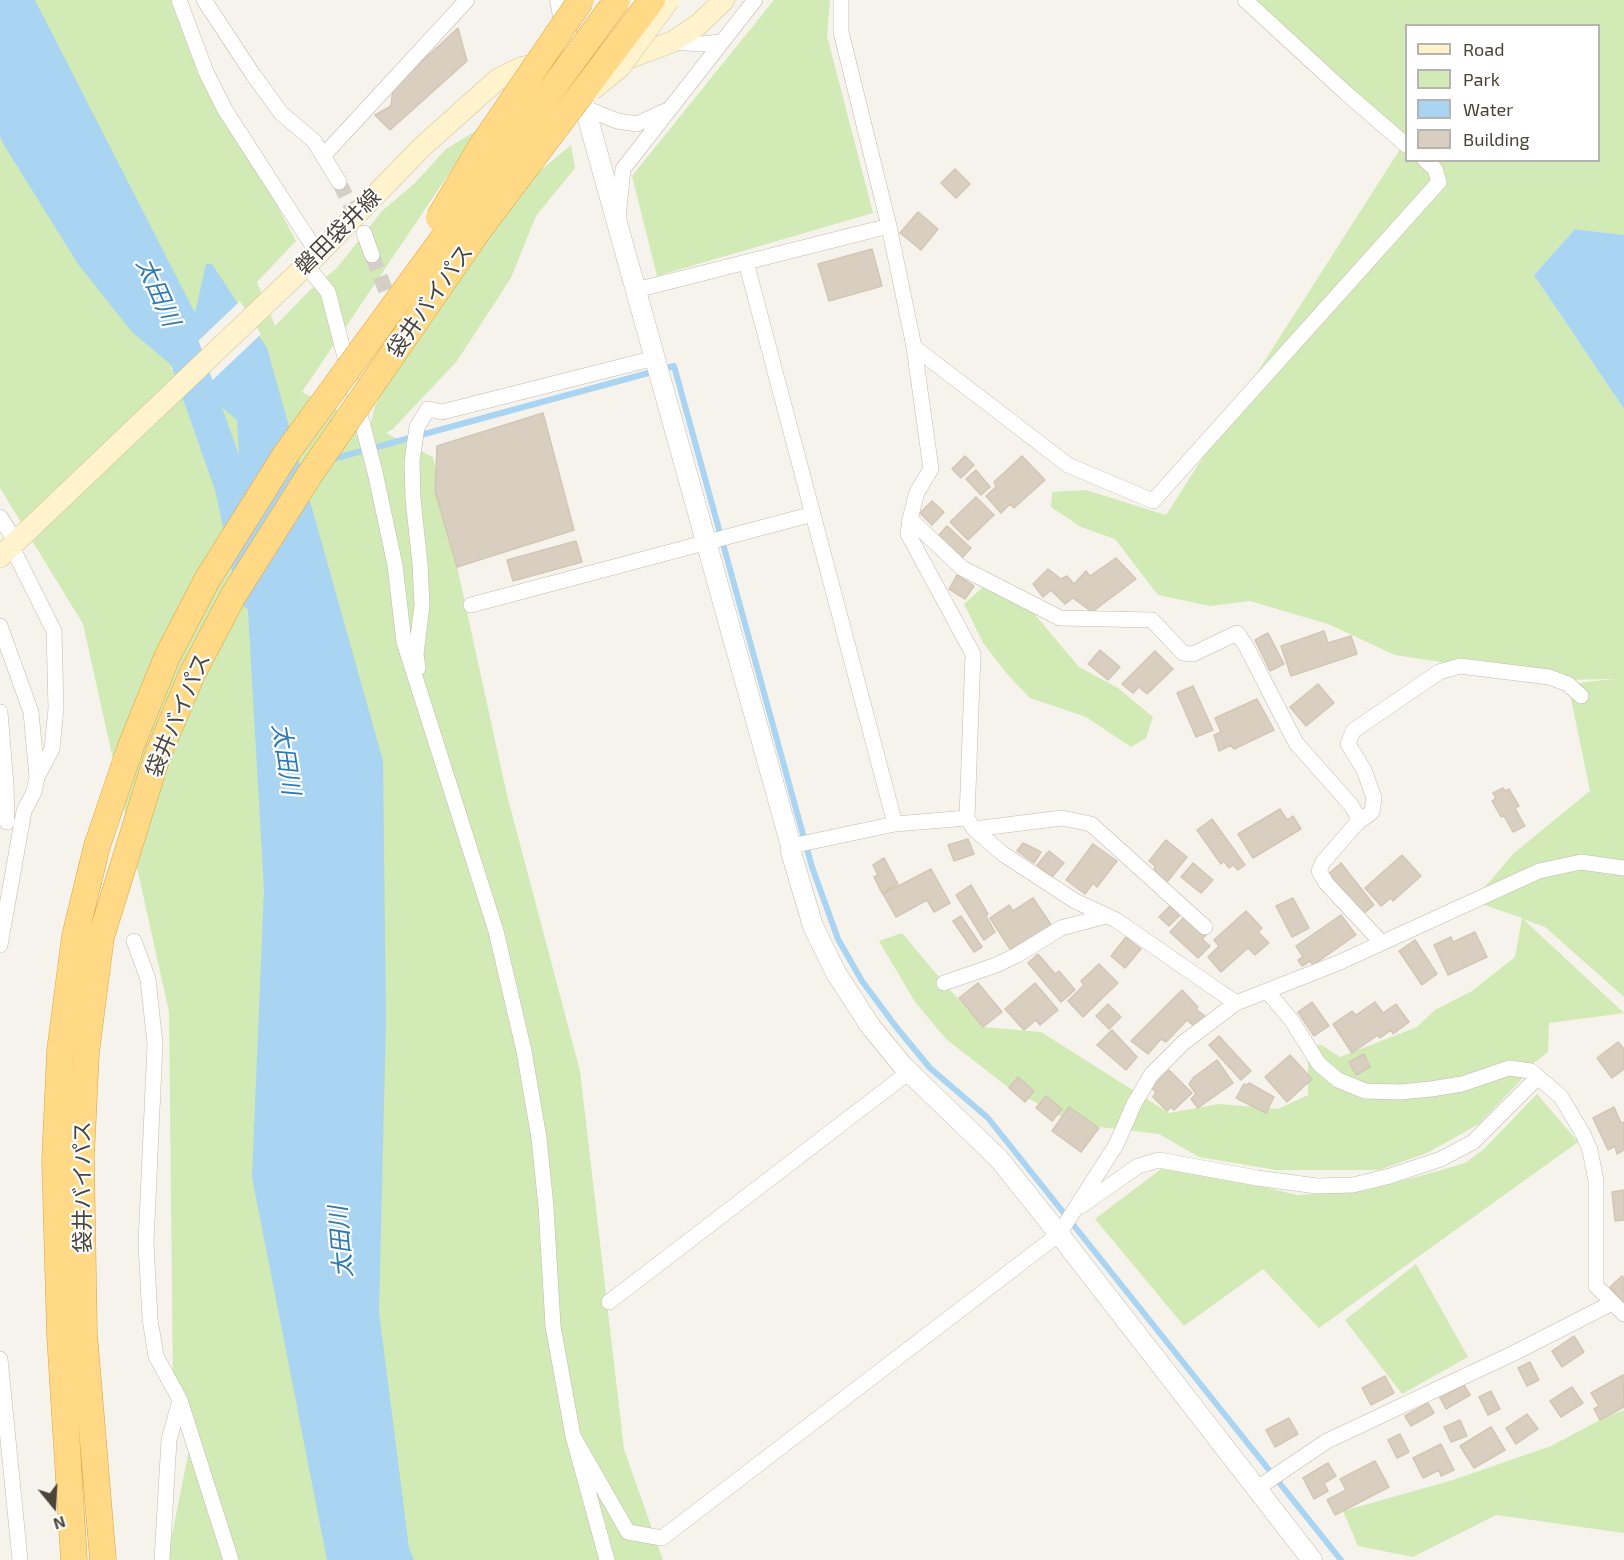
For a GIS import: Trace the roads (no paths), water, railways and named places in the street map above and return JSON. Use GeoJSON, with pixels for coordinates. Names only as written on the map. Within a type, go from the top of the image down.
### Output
{"type":"FeatureCollection","features":[{"type":"Feature","properties":{"kind":"highway"},"geometry":{"type":"LineString","coordinates":[[357,355],[481,147],[581,0]]}},
{"type":"Feature","properties":{"kind":"highway","name":"袋井バイパス"},"geometry":{"type":"LineString","coordinates":[[74,1560],[60,1335],[55,1161],[61,1039],[75,936],[98,846],[131,746],[163,667],[202,589],[286,454],[617,0]]}},
{"type":"Feature","properties":{"kind":"highway","name":"袋井バイパス"},"geometry":{"type":"LineString","coordinates":[[103,1560],[84,1333],[81,1158],[86,1053],[101,937],[157,757],[192,674],[232,596],[310,474],[478,231],[579,107],[651,0]]}},
{"type":"Feature","properties":{"kind":"main road"},"geometry":{"type":"LineString","coordinates":[[579,107],[620,67],[669,0]]}},
{"type":"Feature","properties":{"kind":"main road","name":"磐田袋井線"},"geometry":{"type":"LineString","coordinates":[[14,545],[306,265],[422,147],[498,78],[523,67],[570,58],[584,60],[629,58],[672,42],[698,25],[724,0]]}},
{"type":"Feature","properties":{"kind":"street"},"geometry":{"type":"LineString","coordinates":[[179,0],[206,72],[225,110],[306,265],[328,292],[375,472],[395,566],[404,642],[496,931],[524,1052],[546,1207],[553,1326],[573,1436],[607,1560]]}},
{"type":"Feature","properties":{"kind":"street"},"geometry":{"type":"LineString","coordinates":[[204,0],[281,113],[314,141],[339,182]]}},
{"type":"Feature","properties":{"kind":"street"},"geometry":{"type":"LineString","coordinates":[[323,156],[467,0]]}},
{"type":"Feature","properties":{"kind":"street"},"geometry":{"type":"LineString","coordinates":[[560,0],[579,107],[618,224],[813,926],[836,973],[871,1027],[909,1072],[999,1159],[1312,1560]]}},
{"type":"Feature","properties":{"kind":"street"},"geometry":{"type":"LineString","coordinates":[[618,224],[623,169],[755,0]]}},
{"type":"Feature","properties":{"kind":"street"},"geometry":{"type":"LineString","coordinates":[[841,0],[841,32],[889,226],[914,347],[931,469],[917,492],[908,534],[973,654],[970,824],[1004,854],[1075,901],[1116,920],[1236,1003]]}},
{"type":"Feature","properties":{"kind":"street"},"geometry":{"type":"LineString","coordinates":[[1245,0],[1346,93],[1405,142]]}},
{"type":"Feature","properties":{"kind":"street"},"geometry":{"type":"LineString","coordinates":[[672,42],[701,44],[722,42]]}},
{"type":"Feature","properties":{"kind":"street"},"geometry":{"type":"LineString","coordinates":[[579,107],[617,122],[637,124],[668,110]]}},
{"type":"Feature","properties":{"kind":"street"},"geometry":{"type":"LineString","coordinates":[[914,347],[1068,465],[1153,501],[1439,182],[1436,169],[1427,162]]}},
{"type":"Feature","properties":{"kind":"street"},"geometry":{"type":"LineString","coordinates":[[636,290],[889,226]]}},
{"type":"Feature","properties":{"kind":"street"},"geometry":{"type":"LineString","coordinates":[[364,233],[372,255]]}},
{"type":"Feature","properties":{"kind":"street"},"geometry":{"type":"LineString","coordinates":[[746,262],[895,824]]}},
{"type":"Feature","properties":{"kind":"street"},"geometry":{"type":"LineString","coordinates":[[422,698],[416,654],[423,605],[413,498],[412,461],[417,427],[428,409],[442,412],[655,358]]}},
{"type":"Feature","properties":{"kind":"street"},"geometry":{"type":"LineString","coordinates":[[471,605],[813,514]]}},
{"type":"Feature","properties":{"kind":"street"},"geometry":{"type":"LineString","coordinates":[[0,517],[54,631],[56,708],[52,749],[37,777]]}},
{"type":"Feature","properties":{"kind":"street"},"geometry":{"type":"LineString","coordinates":[[910,519],[962,568],[1060,618],[1152,620],[1183,653],[1193,654],[1237,633],[1296,743],[1351,805],[1357,815],[1357,823]]}},
{"type":"Feature","properties":{"kind":"street"},"geometry":{"type":"LineString","coordinates":[[0,626],[32,712],[37,777],[34,792],[24,811],[0,945]]}},
{"type":"Feature","properties":{"kind":"street"},"geometry":{"type":"LineString","coordinates":[[1380,942],[1326,883],[1319,871],[1323,862],[1357,823],[1372,812],[1374,798],[1364,770],[1348,744],[1353,731],[1439,672],[1460,666],[1549,677],[1568,684],[1581,696]]}},
{"type":"Feature","properties":{"kind":"street"},"geometry":{"type":"LineString","coordinates":[[0,712],[6,785],[3,824]]}},
{"type":"Feature","properties":{"kind":"street"},"geometry":{"type":"LineString","coordinates":[[3,824],[24,811]]}},
{"type":"Feature","properties":{"kind":"street"},"geometry":{"type":"LineString","coordinates":[[791,846],[895,824],[970,824],[1062,818],[1090,824],[1205,927]]}},
{"type":"Feature","properties":{"kind":"street"},"geometry":{"type":"LineString","coordinates":[[573,1436],[628,1532],[662,1538],[1059,1234],[1116,1145],[1134,1104],[1151,1075],[1183,1043],[1236,1003],[1338,963],[1380,942],[1539,872],[1581,862],[1624,868]]}},
{"type":"Feature","properties":{"kind":"street"},"geometry":{"type":"LineString","coordinates":[[944,983],[996,965],[1061,928],[1106,915]]}},
{"type":"Feature","properties":{"kind":"street"},"geometry":{"type":"LineString","coordinates":[[134,941],[148,979],[155,1044],[146,1243],[150,1319],[156,1356],[180,1400],[231,1560]]}},
{"type":"Feature","properties":{"kind":"street"},"geometry":{"type":"LineString","coordinates":[[1267,991],[1292,1021],[1319,1064],[1338,1080],[1365,1091],[1400,1092],[1451,1086],[1509,1068],[1531,1071],[1561,1097],[1580,1124],[1590,1150],[1596,1181],[1596,1286],[1624,1314]]}},
{"type":"Feature","properties":{"kind":"street"},"geometry":{"type":"LineString","coordinates":[[609,1302],[909,1072]]}},
{"type":"Feature","properties":{"kind":"street"},"geometry":{"type":"LineString","coordinates":[[1074,1210],[1138,1167],[1159,1160],[1257,1178],[1317,1186],[1353,1185],[1390,1176],[1441,1159],[1473,1142],[1538,1077]]}},
{"type":"Feature","properties":{"kind":"street"},"geometry":{"type":"LineString","coordinates":[[1256,1489],[1327,1441],[1514,1353],[1612,1302]]}},
{"type":"Feature","properties":{"kind":"street"},"geometry":{"type":"LineString","coordinates":[[0,1359],[20,1560]]}},
{"type":"Feature","properties":{"kind":"street"},"geometry":{"type":"LineString","coordinates":[[162,1560],[169,1440],[180,1400]]}},
{"type":"Feature","properties":{"kind":"water"},"geometry":{"type":"Polygon","coordinates":[[[0,0],[35,0],[195,313],[206,264],[212,264],[267,348],[383,761],[386,1021],[379,1312],[409,1548],[414,1560],[327,1560],[252,1177],[264,890],[237,420],[132,332],[78,264],[4,145],[0,136],[0,0]]]}},
{"type":"Feature","properties":{"kind":"water"},"geometry":{"type":"Polygon","coordinates":[[[1575,229],[1624,235],[1624,409],[1534,275],[1575,229]]]}},
{"type":"Feature","properties":{"kind":"waterway","name":"太田川"},"geometry":{"type":"LineString","coordinates":[[181,342],[232,487],[254,593]]}},
{"type":"Feature","properties":{"kind":"waterway"},"geometry":{"type":"LineString","coordinates":[[329,460],[674,366],[812,867],[838,939],[862,981],[897,1028],[930,1068],[988,1118],[1341,1560]]}},
{"type":"Feature","properties":{"kind":"waterway"},"geometry":{"type":"LineString","coordinates":[[232,487],[247,483]]}},
{"type":"Feature","properties":{"kind":"tunnel"},"geometry":{"type":"LineString","coordinates":[[339,182],[359,222]]}},
{"type":"Feature","properties":{"kind":"tunnel"},"geometry":{"type":"LineString","coordinates":[[372,255],[394,312]]}}]}
